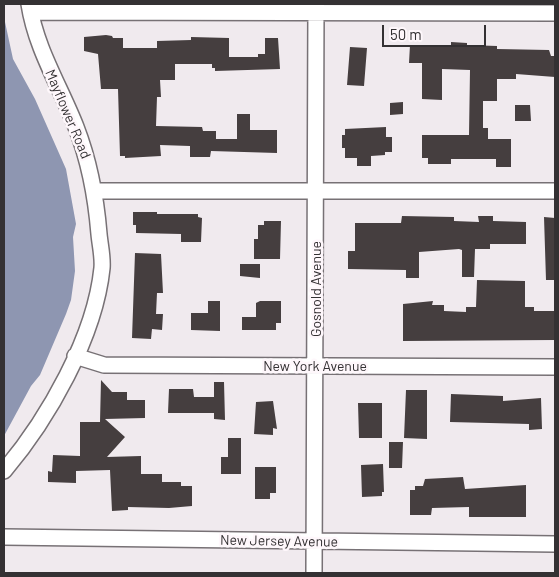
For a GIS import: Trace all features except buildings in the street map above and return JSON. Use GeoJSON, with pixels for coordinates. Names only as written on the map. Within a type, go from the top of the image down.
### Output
{"type":"FeatureCollection","features":[{"type":"Feature","properties":{"kind":"street"},"geometry":{"type":"LineString","coordinates":[[30,8],[316,8],[555,13]]}},
{"type":"Feature","properties":{"kind":"street","name":"Mayflower Road"},"geometry":{"type":"LineString","coordinates":[[4,471],[40,424],[76,356],[88,323],[102,267],[96,192],[86,153],[41,50],[30,8]]}},
{"type":"Feature","properties":{"kind":"street","name":"Gosnold Avenue"},"geometry":{"type":"LineString","coordinates":[[314,573],[316,8]]}},
{"type":"Feature","properties":{"kind":"street"},"geometry":{"type":"LineString","coordinates":[[96,192],[555,191]]}},
{"type":"Feature","properties":{"kind":"street","name":"New York Avenue"},"geometry":{"type":"LineString","coordinates":[[76,356],[104,365],[555,367]]}},
{"type":"Feature","properties":{"kind":"street","name":"New Jersey Avenue"},"geometry":{"type":"LineString","coordinates":[[4,537],[555,544]]}},
{"type":"Feature","properties":{"kind":"water"},"geometry":{"type":"Polygon","coordinates":[[[5,4],[5,22],[13,59],[35,99],[66,169],[76,224],[73,237],[75,271],[71,300],[40,375],[31,386],[4,436],[5,4]]]}}]}
